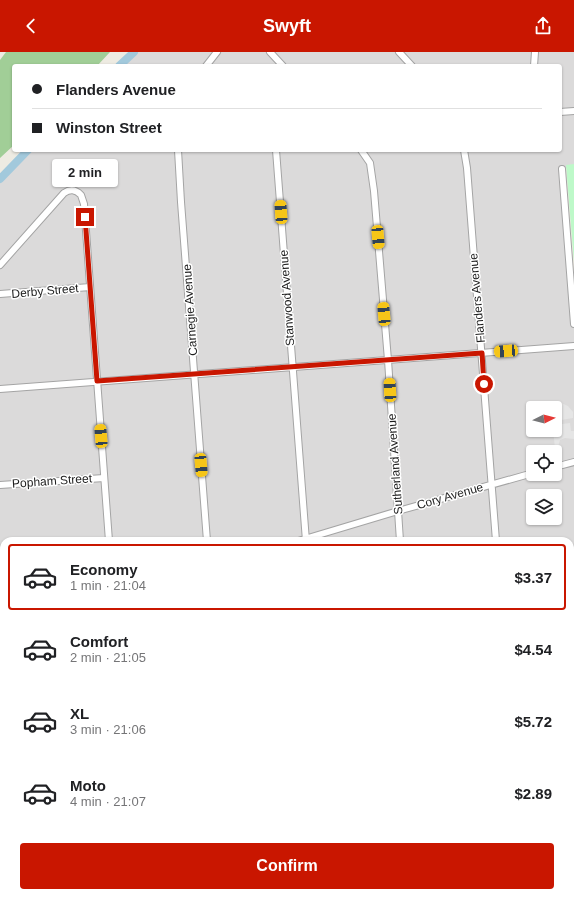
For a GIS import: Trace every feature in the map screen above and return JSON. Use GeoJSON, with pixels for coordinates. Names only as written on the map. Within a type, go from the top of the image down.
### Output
{"type":"FeatureCollection","features":[{"type":"Feature","properties":{"kind":"street"},"geometry":{"type":"LineString","coordinates":[[208,64],[217,52]]}},
{"type":"Feature","properties":{"kind":"street"},"geometry":{"type":"LineString","coordinates":[[270,52],[281,64]]}},
{"type":"Feature","properties":{"kind":"street"},"geometry":{"type":"LineString","coordinates":[[399,52],[410,64]]}},
{"type":"Feature","properties":{"kind":"street"},"geometry":{"type":"LineString","coordinates":[[534,64],[535,52]]}},
{"type":"Feature","properties":{"kind":"street"},"geometry":{"type":"LineString","coordinates":[[562,112],[574,111]]}},
{"type":"Feature","properties":{"kind":"street","name":"Carnegie Avenue"},"geometry":{"type":"LineString","coordinates":[[177,152],[207,537]]}},
{"type":"Feature","properties":{"kind":"street","name":"Stanwood Avenue"},"geometry":{"type":"LineString","coordinates":[[276,152],[306,537]]}},
{"type":"Feature","properties":{"kind":"street","name":"Sutherland Avenue"},"geometry":{"type":"LineString","coordinates":[[362,152],[370,163],[371,169],[388,360],[400,537]]}},
{"type":"Feature","properties":{"kind":"street","name":"Flanders Avenue"},"geometry":{"type":"LineString","coordinates":[[464,152],[467,168],[496,537]]}},
{"type":"Feature","properties":{"kind":"street"},"geometry":{"type":"LineString","coordinates":[[562,169],[574,324]]}},
{"type":"Feature","properties":{"kind":"street"},"geometry":{"type":"LineString","coordinates":[[0,265],[64,193],[71,190],[77,191],[81,194],[84,204],[109,537]]}},
{"type":"Feature","properties":{"kind":"street","name":"Derby Street"},"geometry":{"type":"LineString","coordinates":[[0,294],[90,287]]}},
{"type":"Feature","properties":{"kind":"street"},"geometry":{"type":"LineString","coordinates":[[0,388],[574,346]]}},
{"type":"Feature","properties":{"kind":"street"},"geometry":{"type":"LineString","coordinates":[[562,465],[574,462]]}},
{"type":"Feature","properties":{"kind":"street","name":"Cory Avenue"},"geometry":{"type":"LineString","coordinates":[[316,537],[398,511],[526,475]]}},
{"type":"Feature","properties":{"kind":"street","name":"Popham Street"},"geometry":{"type":"LineString","coordinates":[[0,485],[104,478]]}},
{"type":"Feature","properties":{"kind":"shaded area"},"geometry":{"type":"Polygon","coordinates":[[[134,52],[574,52],[574,167],[563,169],[574,325],[574,537],[0,537],[0,179],[26,152],[562,152],[562,64],[121,64],[134,52]]]}},
{"type":"Feature","properties":{"kind":"shaded area"},"geometry":{"type":"Polygon","coordinates":[[[562,403],[568,406],[573,412],[573,418],[562,420],[562,403]]]}},
{"type":"Feature","properties":{"kind":"shaded area"},"geometry":{"type":"Polygon","coordinates":[[[570,423],[571,431],[574,431],[574,439],[565,438],[560,440],[559,445],[555,445],[554,437],[562,437],[562,424],[570,423]]]}},
{"type":"Feature","properties":{"kind":"green space"},"geometry":{"type":"Polygon","coordinates":[[[6,52],[110,52],[99,64],[12,64],[12,147],[0,158],[0,60],[6,52]]]}},
{"type":"Feature","properties":{"kind":"green space"},"geometry":{"type":"Polygon","coordinates":[[[574,164],[574,262],[566,165],[574,164]]]}},
{"type":"Feature","properties":{"kind":"waterway"},"geometry":{"type":"LineString","coordinates":[[121,64],[134,52]]}},
{"type":"Feature","properties":{"kind":"waterway"},"geometry":{"type":"LineString","coordinates":[[0,179],[26,152]]}},
{"type":"Feature","properties":{"kind":"route"},"geometry":{"type":"LineString","coordinates":[[85,217],[97,381],[482,353],[484,384]]}}]}
